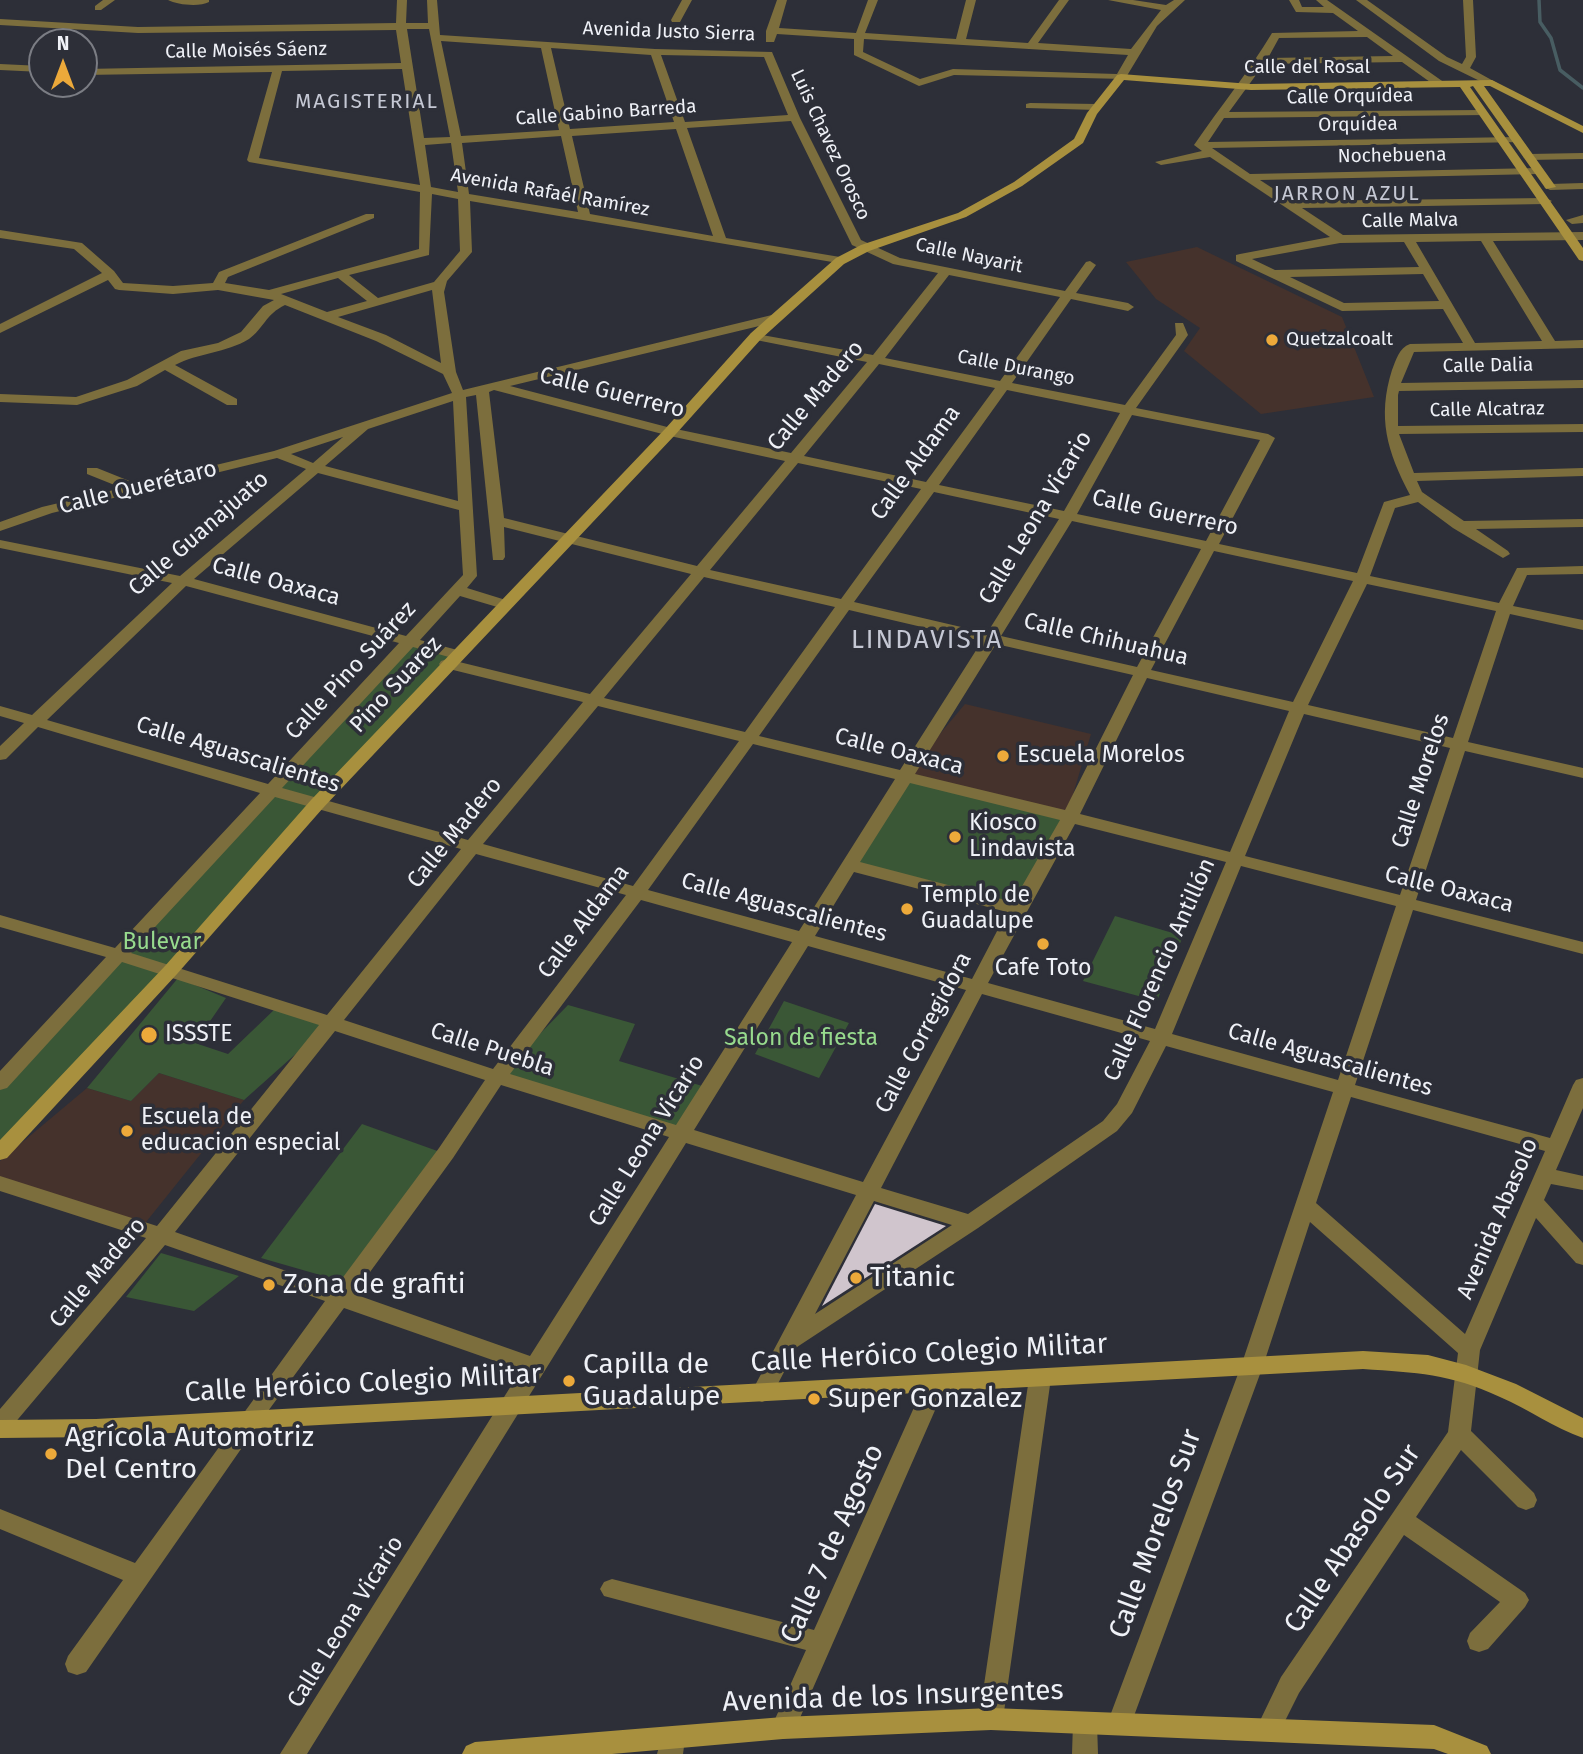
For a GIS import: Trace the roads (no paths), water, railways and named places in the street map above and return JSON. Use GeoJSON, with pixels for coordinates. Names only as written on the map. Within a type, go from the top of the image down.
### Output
{"type":"FeatureCollection","features":[{"type":"Feature","properties":{"kind":"street"},"geometry":{"type":"LineString","coordinates":[[98,8],[110,0]]}},
{"type":"Feature","properties":{"kind":"street"},"geometry":{"type":"LineString","coordinates":[[173,0],[204,1]]}},
{"type":"Feature","properties":{"kind":"street"},"geometry":{"type":"LineString","coordinates":[[270,294],[425,252],[426,190],[401,26],[402,0]]}},
{"type":"Feature","properties":{"kind":"street"},"geometry":{"type":"LineString","coordinates":[[432,0],[434,32],[456,139],[464,196],[466,253],[440,284],[449,372],[459,395],[776,318]]}},
{"type":"Feature","properties":{"kind":"street"},"geometry":{"type":"LineString","coordinates":[[676,20],[687,0]]}},
{"type":"Feature","properties":{"kind":"street"},"geometry":{"type":"LineString","coordinates":[[771,31],[782,0]]}},
{"type":"Feature","properties":{"kind":"street"},"geometry":{"type":"LineString","coordinates":[[873,0],[859,37],[858,53],[919,83],[953,72],[1121,77],[1133,52],[1167,8],[1180,0]]}},
{"type":"Feature","properties":{"kind":"street"},"geometry":{"type":"LineString","coordinates":[[960,43],[971,0]]}},
{"type":"Feature","properties":{"kind":"street"},"geometry":{"type":"LineString","coordinates":[[1031,46],[1064,0]]}},
{"type":"Feature","properties":{"kind":"street"},"geometry":{"type":"LineString","coordinates":[[1113,0],[1167,8]]}},
{"type":"Feature","properties":{"kind":"street"},"geometry":{"type":"LineString","coordinates":[[1294,0],[1299,10],[1335,10]]}},
{"type":"Feature","properties":{"kind":"street"},"geometry":{"type":"LineString","coordinates":[[1321,0],[1441,85]]}},
{"type":"Feature","properties":{"kind":"street"},"geometry":{"type":"LineString","coordinates":[[1361,0],[1443,59],[1583,131]]}},
{"type":"Feature","properties":{"kind":"street"},"geometry":{"type":"LineString","coordinates":[[1465,69],[1471,57],[1468,0]]}},
{"type":"Feature","properties":{"kind":"street","name":"Avenida Justo Sierra"},"geometry":{"type":"LineString","coordinates":[[0,22],[138,30],[401,26],[545,44],[655,52],[768,54],[771,31],[1133,52]]}},
{"type":"Feature","properties":{"kind":"street"},"geometry":{"type":"LineString","coordinates":[[1340,239],[1200,145],[1241,86],[1264,61],[1276,35],[1368,34]]}},
{"type":"Feature","properties":{"kind":"street"},"geometry":{"type":"LineString","coordinates":[[545,44],[585,218]]}},
{"type":"Feature","properties":{"kind":"street"},"geometry":{"type":"LineString","coordinates":[[655,52],[721,241]]}},
{"type":"Feature","properties":{"kind":"street","name":"Luis Chavez Orosco"},"geometry":{"type":"LineString","coordinates":[[768,54],[795,118],[856,242],[865,248]]}},
{"type":"Feature","properties":{"kind":"street"},"geometry":{"type":"LineString","coordinates":[[1264,61],[1404,59]]}},
{"type":"Feature","properties":{"kind":"street","name":"Calle Moisés Sáenz"},"geometry":{"type":"LineString","coordinates":[[98,72],[409,66]]}},
{"type":"Feature","properties":{"kind":"street"},"geometry":{"type":"LineString","coordinates":[[0,67],[28,68]]}},
{"type":"Feature","properties":{"kind":"street","name":"Avenida Rafaél Ramírez"},"geometry":{"type":"LineString","coordinates":[[278,67],[253,160],[840,261]]}},
{"type":"Feature","properties":{"kind":"street","name":"Calle del Rosal"},"geometry":{"type":"LineString","coordinates":[[1121,77],[1241,86],[1492,83]]}},
{"type":"Feature","properties":{"kind":"street","name":"Pino Suarez"},"geometry":{"type":"LineString","coordinates":[[3,1146],[171,970],[317,804],[670,432],[756,336],[840,261],[865,248],[962,215],[1018,184],[1079,141],[1097,107],[1121,77]]}},
{"type":"Feature","properties":{"kind":"street"},"geometry":{"type":"LineString","coordinates":[[1471,84],[1481,113],[1546,201],[1583,257]]}},
{"type":"Feature","properties":{"kind":"street"},"geometry":{"type":"LineString","coordinates":[[1471,84],[1577,219],[1583,236]]}},
{"type":"Feature","properties":{"kind":"street"},"geometry":{"type":"LineString","coordinates":[[1030,106],[1097,107]]}},
{"type":"Feature","properties":{"kind":"street","name":"Calle Orquídea"},"geometry":{"type":"LineString","coordinates":[[1219,116],[1481,113]]}},
{"type":"Feature","properties":{"kind":"street","name":"Calle Gabino Barreda"},"geometry":{"type":"LineString","coordinates":[[418,142],[795,118]]}},
{"type":"Feature","properties":{"kind":"street","name":"Orquídea"},"geometry":{"type":"LineString","coordinates":[[1200,145],[1517,140]]}},
{"type":"Feature","properties":{"kind":"street"},"geometry":{"type":"LineString","coordinates":[[1161,162],[1212,153]]}},
{"type":"Feature","properties":{"kind":"street"},"geometry":{"type":"LineString","coordinates":[[1528,157],[1583,156]]}},
{"type":"Feature","properties":{"kind":"street","name":"Nochebuena"},"geometry":{"type":"LineString","coordinates":[[1247,177],[1538,171]]}},
{"type":"Feature","properties":{"kind":"street"},"geometry":{"type":"LineString","coordinates":[[1550,187],[1583,186]]}},
{"type":"Feature","properties":{"kind":"street"},"geometry":{"type":"LineString","coordinates":[[1289,205],[1546,201]]}},
{"type":"Feature","properties":{"kind":"street"},"geometry":{"type":"LineString","coordinates":[[218,286],[223,275],[370,216]]}},
{"type":"Feature","properties":{"kind":"street"},"geometry":{"type":"LineString","coordinates":[[0,234],[78,246],[110,274],[119,286],[173,290],[218,286],[270,294],[381,338],[449,372]]}},
{"type":"Feature","properties":{"kind":"street","name":"Calle Malva"},"geometry":{"type":"LineString","coordinates":[[1271,274],[1240,258],[1340,239],[1583,236]]}},
{"type":"Feature","properties":{"kind":"street"},"geometry":{"type":"LineString","coordinates":[[1485,237],[1551,345]]}},
{"type":"Feature","properties":{"kind":"street"},"geometry":{"type":"LineString","coordinates":[[1408,239],[1471,346]]}},
{"type":"Feature","properties":{"kind":"street","name":"Calle Nayarit"},"geometry":{"type":"LineString","coordinates":[[865,248],[897,261],[1128,307]]}},
{"type":"Feature","properties":{"kind":"street","name":"Calle Aldama"},"geometry":{"type":"LineString","coordinates":[[77,1664],[248,1420],[446,1153],[496,1077],[637,893],[1090,265]]}},
{"type":"Feature","properties":{"kind":"street"},"geometry":{"type":"LineString","coordinates":[[1271,274],[1427,270]]}},
{"type":"Feature","properties":{"kind":"street","name":"Calle Madero"},"geometry":{"type":"LineString","coordinates":[[0,1427],[161,1234],[472,847],[876,360],[946,271]]}},
{"type":"Feature","properties":{"kind":"street"},"geometry":{"type":"LineString","coordinates":[[0,330],[110,274]]}},
{"type":"Feature","properties":{"kind":"street"},"geometry":{"type":"LineString","coordinates":[[340,274],[376,302]]}},
{"type":"Feature","properties":{"kind":"street"},"geometry":{"type":"LineString","coordinates":[[1271,274],[1342,307],[1449,305]]}},
{"type":"Feature","properties":{"kind":"street"},"geometry":{"type":"LineString","coordinates":[[327,316],[440,284]]}},
{"type":"Feature","properties":{"kind":"street"},"geometry":{"type":"LineString","coordinates":[[0,398],[77,401],[132,383],[186,354],[222,346],[246,335],[267,309],[284,300]]}},
{"type":"Feature","properties":{"kind":"street","name":"Calle Leona Vicario"},"geometry":{"type":"LineString","coordinates":[[293,1754],[1068,516],[1128,410],[1182,335],[1180,326]]}},
{"type":"Feature","properties":{"kind":"street","name":"Calle Durango"},"geometry":{"type":"LineString","coordinates":[[756,336],[1268,438]]}},
{"type":"Feature","properties":{"kind":"street"},"geometry":{"type":"LineString","coordinates":[[1503,554],[1416,494],[1391,430],[1393,387],[1403,357],[1410,348],[1583,344]]}},
{"type":"Feature","properties":{"kind":"street"},"geometry":{"type":"LineString","coordinates":[[167,366],[232,402]]}},
{"type":"Feature","properties":{"kind":"street","name":"Calle Dalia"},"geometry":{"type":"LineString","coordinates":[[1393,387],[1583,384]]}},
{"type":"Feature","properties":{"kind":"street"},"geometry":{"type":"LineString","coordinates":[[487,388],[498,521],[498,557]]}},
{"type":"Feature","properties":{"kind":"street","name":"Calle Guerrero"},"geometry":{"type":"LineString","coordinates":[[487,388],[670,432],[1583,625]]}},
{"type":"Feature","properties":{"kind":"street","name":"Calle Guanajuato"},"geometry":{"type":"LineString","coordinates":[[0,755],[183,581],[368,423],[459,395]]}},
{"type":"Feature","properties":{"kind":"street","name":"Calle Pino Suárez"},"geometry":{"type":"LineString","coordinates":[[0,1083],[470,576],[459,395]]}},
{"type":"Feature","properties":{"kind":"street","name":"Calle Querétaro"},"geometry":{"type":"LineString","coordinates":[[0,527],[47,510],[278,454],[368,423]]}},
{"type":"Feature","properties":{"kind":"street","name":"Calle Alcatraz"},"geometry":{"type":"LineString","coordinates":[[1391,430],[1583,428]]}},
{"type":"Feature","properties":{"kind":"street","name":"Calle Corregidora"},"geometry":{"type":"LineString","coordinates":[[762,1393],[1018,909],[1070,817],[1143,671],[1268,438]]}},
{"type":"Feature","properties":{"kind":"street"},"geometry":{"type":"LineString","coordinates":[[278,454],[316,468],[464,506]]}},
{"type":"Feature","properties":{"kind":"street"},"geometry":{"type":"LineString","coordinates":[[92,471],[135,488]]}},
{"type":"Feature","properties":{"kind":"street"},"geometry":{"type":"LineString","coordinates":[[1409,477],[1583,472]]}},
{"type":"Feature","properties":{"kind":"street","name":"Calle Florencio Antillón"},"geometry":{"type":"LineString","coordinates":[[788,1342],[971,1223],[1110,1126],[1125,1108],[1161,1038],[1299,707],[1362,578],[1390,505],[1420,497]]}},
{"type":"Feature","properties":{"kind":"street","name":"Calle Chihuahua"},"geometry":{"type":"LineString","coordinates":[[498,521],[701,572],[1583,773]]}},
{"type":"Feature","properties":{"kind":"street"},"geometry":{"type":"LineString","coordinates":[[1458,525],[1583,523]]}},
{"type":"Feature","properties":{"kind":"street","name":"Calle Oaxaca"},"geometry":{"type":"LineString","coordinates":[[0,544],[183,581],[409,642],[452,659],[594,700],[1070,817],[1583,948]]}},
{"type":"Feature","properties":{"kind":"street","name":"Calle Morelos"},"geometry":{"type":"LineString","coordinates":[[1252,1366],[1504,608],[1522,571],[1583,570]]}},
{"type":"Feature","properties":{"kind":"street"},"geometry":{"type":"LineString","coordinates":[[456,590],[504,604]]}},
{"type":"Feature","properties":{"kind":"street","name":"Calle Aguascalientes"},"geometry":{"type":"LineString","coordinates":[[0,711],[317,804],[1556,1147]]}},
{"type":"Feature","properties":{"kind":"street"},"geometry":{"type":"LineString","coordinates":[[849,865],[1018,909]]}},
{"type":"Feature","properties":{"kind":"street","name":"Calle Puebla"},"geometry":{"type":"LineString","coordinates":[[0,921],[171,970],[496,1077],[971,1223]]}},
{"type":"Feature","properties":{"kind":"street","name":"Avenida Abasolo"},"geometry":{"type":"LineString","coordinates":[[1465,1375],[1469,1350],[1583,1084]]}},
{"type":"Feature","properties":{"kind":"street"},"geometry":{"type":"LineString","coordinates":[[1545,1175],[1583,1183]]}},
{"type":"Feature","properties":{"kind":"street"},"geometry":{"type":"LineString","coordinates":[[0,1183],[161,1234],[534,1366]]}},
{"type":"Feature","properties":{"kind":"street"},"geometry":{"type":"LineString","coordinates":[[1534,1201],[1583,1257]]}},
{"type":"Feature","properties":{"kind":"street"},"geometry":{"type":"LineString","coordinates":[[1305,1205],[1469,1350]]}},
{"type":"Feature","properties":{"kind":"street","name":"Calle Heróico Colegio Militar"},"geometry":{"type":"LineString","coordinates":[[0,1438],[96,1428],[1363,1360],[1429,1364],[1465,1375],[1541,1405],[1583,1429]]}},
{"type":"Feature","properties":{"kind":"street","name":"Calle Morelos Sur"},"geometry":{"type":"LineString","coordinates":[[1119,1724],[1252,1366]]}},
{"type":"Feature","properties":{"kind":"street","name":"Calle Abasolo Sur"},"geometry":{"type":"LineString","coordinates":[[1268,1729],[1290,1685],[1460,1434],[1465,1375]]}},
{"type":"Feature","properties":{"kind":"street"},"geometry":{"type":"LineString","coordinates":[[991,1719],[1040,1378]]}},
{"type":"Feature","properties":{"kind":"street","name":"Calle 7 de Agosto"},"geometry":{"type":"LineString","coordinates":[[783,1728],[936,1383]]}},
{"type":"Feature","properties":{"kind":"street","name":"Calle Heróico Colegio Militar"},"geometry":{"type":"LineString","coordinates":[[0,1427],[96,1428]]}},
{"type":"Feature","properties":{"kind":"street"},"geometry":{"type":"LineString","coordinates":[[1460,1434],[1526,1500]]}},
{"type":"Feature","properties":{"kind":"street"},"geometry":{"type":"LineString","coordinates":[[0,1519],[138,1575]]}},
{"type":"Feature","properties":{"kind":"street"},"geometry":{"type":"LineString","coordinates":[[1401,1520],[1517,1600],[1479,1641]]}},
{"type":"Feature","properties":{"kind":"street"},"geometry":{"type":"LineString","coordinates":[[612,1589],[822,1643]]}},
{"type":"Feature","properties":{"kind":"street","name":"Avenida de los Insurgentes"},"geometry":{"type":"LineString","coordinates":[[475,1754],[671,1746],[783,1728],[991,1719],[1434,1737],[1478,1754]]}},
{"type":"Feature","properties":{"kind":"street"},"geometry":{"type":"LineString","coordinates":[[1085,1723],[1085,1754]]}},
{"type":"Feature","properties":{"kind":"waterway"},"geometry":{"type":"LineString","coordinates":[[1539,0],[1540,22],[1551,38],[1560,70],[1583,88]]}},
{"type":"Feature","properties":{"kind":"place","name":"Quetzalcoalt"},"geometry":{"type":"Point","coordinates":[1272,340]}},
{"type":"Feature","properties":{"kind":"place","name":"Escuela Morelos"},"geometry":{"type":"Point","coordinates":[1003,756]}},
{"type":"Feature","properties":{"kind":"place","name":"Kiosco Lindavista"},"geometry":{"type":"Point","coordinates":[955,837]}},
{"type":"Feature","properties":{"kind":"place","name":"Templo de Guadalupe"},"geometry":{"type":"Point","coordinates":[907,909]}},
{"type":"Feature","properties":{"kind":"place","name":"Cafe Toto"},"geometry":{"type":"Point","coordinates":[1043,944]}},
{"type":"Feature","properties":{"kind":"place","name":"ISSSTE"},"geometry":{"type":"Point","coordinates":[149,1035]}},
{"type":"Feature","properties":{"kind":"place","name":"Escuela de educacion especial"},"geometry":{"type":"Point","coordinates":[127,1131]}},
{"type":"Feature","properties":{"kind":"place","name":"Titanic"},"geometry":{"type":"Point","coordinates":[856,1278]}},
{"type":"Feature","properties":{"kind":"place","name":"Zona de grafiti"},"geometry":{"type":"Point","coordinates":[269,1285]}},
{"type":"Feature","properties":{"kind":"place","name":"Capilla de Guadalupe"},"geometry":{"type":"Point","coordinates":[569,1381]}},
{"type":"Feature","properties":{"kind":"place","name":"Super Gonzalez"},"geometry":{"type":"Point","coordinates":[814,1399]}},
{"type":"Feature","properties":{"kind":"place","name":"Agrícola Automotriz Del Centro"},"geometry":{"type":"Point","coordinates":[51,1454]}},
{"type":"Feature","properties":{"kind":"district","name":"MAGISTERIAL"},"geometry":{"type":"Point","coordinates":[367,102]}},
{"type":"Feature","properties":{"kind":"district","name":"JARRON AZUL"},"geometry":{"type":"Point","coordinates":[1347,194]}},
{"type":"Feature","properties":{"kind":"district","name":"LINDAVISTA"},"geometry":{"type":"Point","coordinates":[927,641]}},
{"type":"Feature","properties":{"kind":"park label","name":"Bulevar"},"geometry":{"type":"Point","coordinates":[162,943]}},
{"type":"Feature","properties":{"kind":"park label","name":"Salon de fiesta"},"geometry":{"type":"Point","coordinates":[801,1039]}}]}
